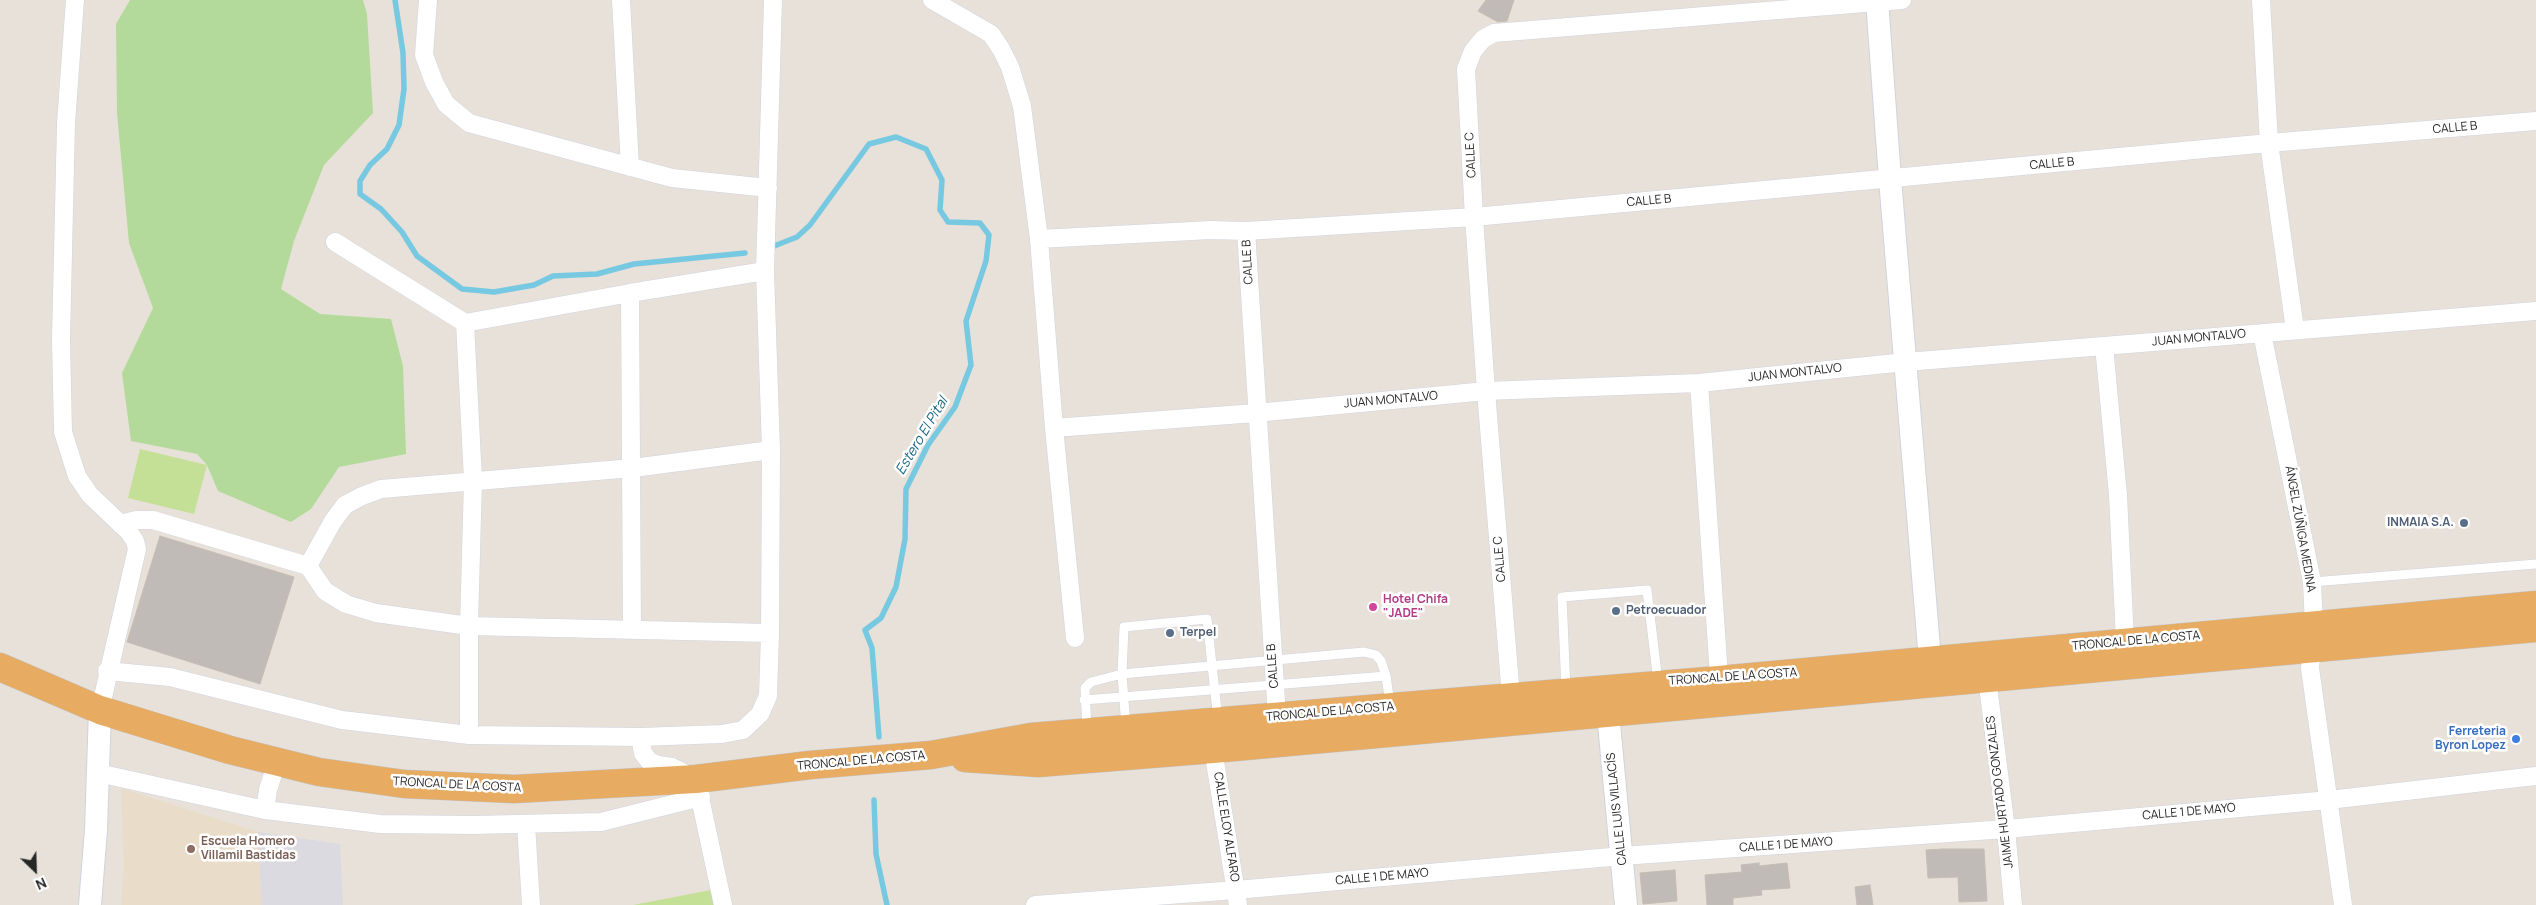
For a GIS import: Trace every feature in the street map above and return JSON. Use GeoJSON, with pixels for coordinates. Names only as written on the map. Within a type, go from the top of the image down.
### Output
{"type":"FeatureCollection","features":[{"type":"Feature","properties":{"kind":"highway","name":"TRONCAL DE LA COSTA"},"geometry":{"type":"LineString","coordinates":[[0,667],[100,710],[230,750],[319,772],[364,779],[461,788],[699,788],[810,765],[931,754],[1011,740],[1126,728],[1566,693],[1659,695],[1720,690],[1986,678],[2313,637],[2536,605]]}},
{"type":"Feature","properties":{"kind":"highway","name":"TRONCAL DE LA COSTA"},"geometry":{"type":"LineString","coordinates":[[1720,690],[1930,660],[2125,641],[2313,637],[2536,628]]}},
{"type":"Feature","properties":{"kind":"highway","name":"TRONCAL DE LA COSTA"},"geometry":{"type":"LineString","coordinates":[[931,754],[1038,763],[1213,749],[1608,713],[1659,695]]}},
{"type":"Feature","properties":{"kind":"street"},"geometry":{"type":"LineString","coordinates":[[76,0],[66,123],[61,340],[63,432],[77,476],[90,495],[136,540],[137,549],[107,671],[100,710],[96,830],[90,905]]}},
{"type":"Feature","properties":{"kind":"street"},"geometry":{"type":"LineString","coordinates":[[428,0],[424,55],[434,82],[446,104],[469,123],[672,178],[768,188]]}},
{"type":"Feature","properties":{"kind":"street"},"geometry":{"type":"LineString","coordinates":[[622,0],[630,167]]}},
{"type":"Feature","properties":{"kind":"street"},"geometry":{"type":"LineString","coordinates":[[107,671],[170,677],[342,720],[469,735],[640,737],[722,734],[742,730],[760,714],[768,696],[770,633],[771,450],[765,271],[773,0]]}},
{"type":"Feature","properties":{"kind":"street"},"geometry":{"type":"LineString","coordinates":[[932,0],[990,34],[1002,49],[1010,67],[1022,106],[1039,239],[1054,428],[1075,638]]}},
{"type":"Feature","properties":{"kind":"street","name":"CALLE C"},"geometry":{"type":"LineString","coordinates":[[1511,697],[1474,218],[1466,69],[1473,50],[1488,36],[1504,32],[1902,0]]}},
{"type":"Feature","properties":{"kind":"street"},"geometry":{"type":"LineString","coordinates":[[2262,0],[2268,143],[2295,330]]}},
{"type":"Feature","properties":{"kind":"street"},"geometry":{"type":"LineString","coordinates":[[1878,1],[1890,179],[1930,660]]}},
{"type":"Feature","properties":{"kind":"street","name":"CALLE B"},"geometry":{"type":"LineString","coordinates":[[1277,717],[1256,413],[1246,231],[1474,218],[2268,143],[2536,121]]}},
{"type":"Feature","properties":{"kind":"street"},"geometry":{"type":"LineString","coordinates":[[1039,239],[1211,230],[1246,231]]}},
{"type":"Feature","properties":{"kind":"street"},"geometry":{"type":"LineString","coordinates":[[335,242],[465,323],[765,271]]}},
{"type":"Feature","properties":{"kind":"street"},"geometry":{"type":"LineString","coordinates":[[630,293],[633,468],[632,629]]}},
{"type":"Feature","properties":{"kind":"street","name":"JUAN MONTALVO"},"geometry":{"type":"LineString","coordinates":[[1054,428],[1256,413],[1486,391],[1700,383],[1906,362],[2536,311]]}},
{"type":"Feature","properties":{"kind":"street"},"geometry":{"type":"LineString","coordinates":[[465,323],[474,480],[469,626],[469,735]]}},
{"type":"Feature","properties":{"kind":"street","name":"ÁNGEL ZÚÑIGA MEDINA"},"geometry":{"type":"LineString","coordinates":[[2262,333],[2312,582],[2313,637],[2310,668],[2343,905]]}},
{"type":"Feature","properties":{"kind":"street"},"geometry":{"type":"LineString","coordinates":[[2104,346],[2118,495],[2125,641]]}},
{"type":"Feature","properties":{"kind":"street"},"geometry":{"type":"LineString","coordinates":[[1700,383],[1720,690]]}},
{"type":"Feature","properties":{"kind":"street"},"geometry":{"type":"LineString","coordinates":[[308,566],[333,521],[345,505],[381,489],[633,468],[771,450]]}},
{"type":"Feature","properties":{"kind":"street"},"geometry":{"type":"LineString","coordinates":[[120,524],[136,520],[153,520],[308,566],[326,591],[346,604],[376,613],[469,626],[770,633]]}},
{"type":"Feature","properties":{"kind":"street","name":"JAIME HURTADO GONZALES"},"geometry":{"type":"LineString","coordinates":[[1986,678],[2006,829],[2013,905]]}},
{"type":"Feature","properties":{"kind":"street","name":"CALLE LUIS VILLACÍS"},"geometry":{"type":"LineString","coordinates":[[1608,713],[1626,905]]}},
{"type":"Feature","properties":{"kind":"street"},"geometry":{"type":"LineString","coordinates":[[640,737],[643,753],[649,761],[672,768],[699,788],[723,905]]}},
{"type":"Feature","properties":{"kind":"street","name":"CALLE ELOY ALFARO"},"geometry":{"type":"LineString","coordinates":[[1213,749],[1237,898]]}},
{"type":"Feature","properties":{"kind":"street"},"geometry":{"type":"LineString","coordinates":[[265,810],[268,790],[278,761]]}},
{"type":"Feature","properties":{"kind":"street"},"geometry":{"type":"LineString","coordinates":[[98,773],[277,814],[380,824],[526,824],[611,821],[699,788]]}},
{"type":"Feature","properties":{"kind":"street","name":"CALLE 1 DE MAYO"},"geometry":{"type":"LineString","coordinates":[[1035,905],[1237,898],[1622,856],[2006,829],[2329,800],[2536,776]]}},
{"type":"Feature","properties":{"kind":"street"},"geometry":{"type":"LineString","coordinates":[[526,824],[530,905]]}},
{"type":"Feature","properties":{"kind":"lane"},"geometry":{"type":"LineString","coordinates":[[2312,582],[2536,564]]}},
{"type":"Feature","properties":{"kind":"lane"},"geometry":{"type":"LineString","coordinates":[[1566,693],[1562,596],[1647,590],[1659,695]]}},
{"type":"Feature","properties":{"kind":"lane"},"geometry":{"type":"LineString","coordinates":[[1126,728],[1122,674],[1124,627],[1207,620],[1218,722]]}},
{"type":"Feature","properties":{"kind":"lane"},"geometry":{"type":"LineString","coordinates":[[1088,732],[1084,700],[1085,688],[1091,682],[1122,674],[1213,665],[1370,653],[1381,660],[1386,676],[1390,706]]}},
{"type":"Feature","properties":{"kind":"lane"},"geometry":{"type":"LineString","coordinates":[[1084,700],[1386,676]]}},
{"type":"Feature","properties":{"kind":"shaded area","name":"Escuela Homero Villamil Bastidas"},"geometry":{"type":"Polygon","coordinates":[[[121,788],[258,832],[261,905],[121,905],[124,867],[121,788]]]}},
{"type":"Feature","properties":{"kind":"shaded area"},"geometry":{"type":"Polygon","coordinates":[[[258,832],[340,844],[343,905],[261,905],[258,832]]]}},
{"type":"Feature","properties":{"kind":"green space"},"geometry":{"type":"Polygon","coordinates":[[[130,0],[363,0],[367,14],[373,113],[324,165],[294,241],[281,289],[320,314],[391,319],[403,366],[406,454],[339,467],[311,509],[291,522],[218,491],[207,465],[197,454],[131,441],[122,373],[153,308],[129,243],[117,113],[116,24],[130,0]]]}},
{"type":"Feature","properties":{"kind":"green space"},"geometry":{"type":"Polygon","coordinates":[[[140,449],[207,465],[194,514],[128,498],[140,449]]]}},
{"type":"Feature","properties":{"kind":"green space"},"geometry":{"type":"Polygon","coordinates":[[[711,890],[714,905],[633,905],[711,890]]]}},
{"type":"Feature","properties":{"kind":"building"},"geometry":{"type":"Polygon","coordinates":[[[1486,0],[1514,0],[1507,21],[1498,22],[1478,11],[1486,0]]]}},
{"type":"Feature","properties":{"kind":"building"},"geometry":{"type":"Polygon","coordinates":[[[160,536],[294,577],[260,684],[127,642],[160,536]]]}},
{"type":"Feature","properties":{"kind":"building"},"geometry":{"type":"Polygon","coordinates":[[[1984,849],[1987,901],[1959,902],[1958,877],[1928,878],[1926,850],[1984,849]]]}},
{"type":"Feature","properties":{"kind":"building"},"geometry":{"type":"Polygon","coordinates":[[[1759,863],[1759,866],[1787,863],[1790,888],[1761,890],[1762,895],[1733,898],[1733,905],[1707,905],[1705,875],[1742,872],[1741,865],[1759,863]]]}},
{"type":"Feature","properties":{"kind":"building"},"geometry":{"type":"Polygon","coordinates":[[[1675,870],[1677,901],[1643,904],[1640,873],[1675,870]]]}},
{"type":"Feature","properties":{"kind":"building"},"geometry":{"type":"Polygon","coordinates":[[[1870,885],[1873,905],[1857,905],[1855,887],[1870,885]]]}},
{"type":"Feature","properties":{"kind":"waterway","name":"Estero El Pital"},"geometry":{"type":"LineString","coordinates":[[395,0],[403,53],[404,89],[399,125],[387,149],[370,165],[360,181],[360,194],[381,209],[402,232],[417,256],[462,289],[494,292],[534,285],[553,276],[597,274],[634,264],[745,253]]}},
{"type":"Feature","properties":{"kind":"waterway","name":"Estero El Pital"},"geometry":{"type":"LineString","coordinates":[[769,248],[797,237],[810,225],[869,144],[896,137],[926,149],[942,180],[940,210],[948,222],[980,223],[989,235],[986,261],[966,321],[971,365],[955,407],[928,445],[906,489],[905,539],[896,587],[881,618],[865,630],[872,648],[879,737]]}},
{"type":"Feature","properties":{"kind":"waterway","name":"Estero El Pital"},"geometry":{"type":"LineString","coordinates":[[874,800],[876,854],[887,905]]}},
{"type":"Feature","properties":{"kind":"place","name":"INMAIA S.A."},"geometry":{"type":"Point","coordinates":[2464,523]}},
{"type":"Feature","properties":{"kind":"place","name":"Hotel Chifa \"JADE\""},"geometry":{"type":"Point","coordinates":[1373,607]}},
{"type":"Feature","properties":{"kind":"place","name":"Petroecuador"},"geometry":{"type":"Point","coordinates":[1616,611]}},
{"type":"Feature","properties":{"kind":"place","name":"Terpel"},"geometry":{"type":"Point","coordinates":[1170,633]}},
{"type":"Feature","properties":{"kind":"place","name":"Ferreteria Byron Lopez"},"geometry":{"type":"Point","coordinates":[2516,739]}},
{"type":"Feature","properties":{"kind":"place","name":"Escuela Homero Villamil Bastidas"},"geometry":{"type":"Point","coordinates":[191,849]}}]}
